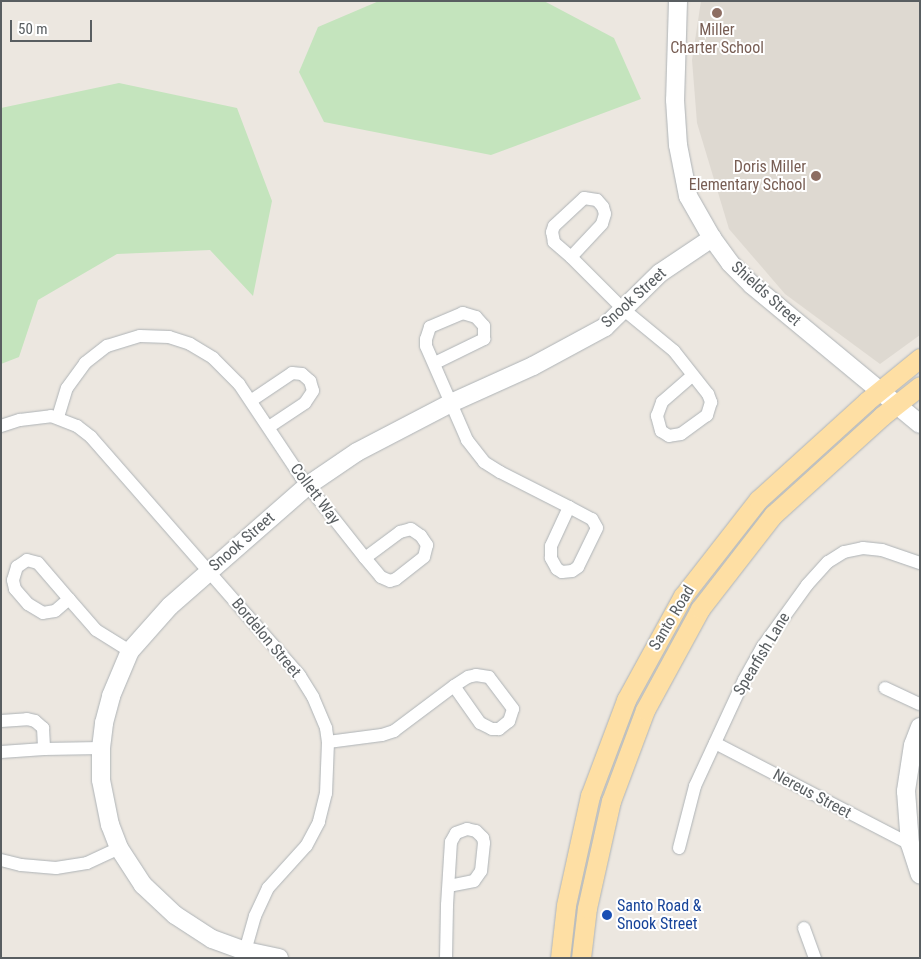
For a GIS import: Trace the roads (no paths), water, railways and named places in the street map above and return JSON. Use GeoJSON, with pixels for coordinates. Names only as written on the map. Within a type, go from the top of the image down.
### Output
{"type":"FeatureCollection","features":[{"type":"Feature","properties":{"kind":"main road","name":"Santo Road"},"geometry":{"type":"LineString","coordinates":[[560,958],[566,905],[590,796],[626,700],[642,666],[683,596],[758,500],[879,391],[920,358]]}},
{"type":"Feature","properties":{"kind":"main road","name":"Santo Road"},"geometry":{"type":"LineString","coordinates":[[581,958],[587,908],[611,800],[645,710],[659,681],[700,609],[773,515],[896,405],[920,386]]}},
{"type":"Feature","properties":{"kind":"street","name":"Shields Street"},"geometry":{"type":"LineString","coordinates":[[678,1],[675,100],[678,145],[688,196],[712,238],[730,263],[752,285],[920,424]]}},
{"type":"Feature","properties":{"kind":"street"},"geometry":{"type":"LineString","coordinates":[[571,257],[602,224],[605,214],[603,207],[597,200],[584,198],[554,226],[552,232],[554,242],[623,309],[669,346],[708,394],[711,402],[707,415],[681,434],[669,436],[661,431],[657,416],[662,402],[692,376]]}},
{"type":"Feature","properties":{"kind":"street","name":"Snook Street"},"geometry":{"type":"LineString","coordinates":[[279,958],[244,954],[212,939],[175,915],[143,885],[119,848],[110,825],[101,780],[101,748],[110,696],[130,651],[170,606],[307,486],[357,452],[451,403],[583,340],[605,327],[660,273],[712,238]]}},
{"type":"Feature","properties":{"kind":"street"},"geometry":{"type":"LineString","coordinates":[[435,363],[484,339],[484,326],[476,317],[463,313],[430,327],[426,346],[468,440],[484,462],[592,519],[597,528],[578,567],[572,571],[562,572],[557,569],[550,558],[551,546],[569,507]]}},
{"type":"Feature","properties":{"kind":"street","name":"Collett Way"},"geometry":{"type":"LineString","coordinates":[[58,417],[67,388],[85,363],[107,346],[140,336],[169,337],[190,344],[224,368],[252,400],[307,486],[381,578],[390,581],[396,579],[424,557],[427,545],[421,536],[411,529],[400,532],[365,558]]}},
{"type":"Feature","properties":{"kind":"street"},"geometry":{"type":"LineString","coordinates":[[252,400],[292,374],[302,374],[310,381],[313,391],[306,403],[270,428]]}},
{"type":"Feature","properties":{"kind":"street"},"geometry":{"type":"LineString","coordinates":[[1,426],[20,420],[51,416],[58,417]]}},
{"type":"Feature","properties":{"kind":"street","name":"Bordelon Street"},"geometry":{"type":"LineString","coordinates":[[58,417],[77,426],[91,437],[209,570],[300,676],[313,698],[326,728],[328,742],[326,794],[319,822],[306,846],[268,888],[255,916],[244,954]]}},
{"type":"Feature","properties":{"kind":"street","name":"Spearfish Lane"},"geometry":{"type":"LineString","coordinates":[[679,848],[695,786],[744,680],[763,646],[807,585],[828,562],[844,552],[863,548],[882,550],[920,563]]}},
{"type":"Feature","properties":{"kind":"street"},"geometry":{"type":"LineString","coordinates":[[69,599],[55,611],[42,613],[28,604],[15,588],[13,580],[16,567],[27,560],[38,563],[96,630],[130,651]]}},
{"type":"Feature","properties":{"kind":"street"},"geometry":{"type":"LineString","coordinates":[[328,742],[382,735],[394,731],[454,686],[468,677],[476,675],[489,677],[513,709],[509,721],[499,729],[492,729],[480,723],[454,686]]}},
{"type":"Feature","properties":{"kind":"street"},"geometry":{"type":"LineString","coordinates":[[885,688],[920,704]]}},
{"type":"Feature","properties":{"kind":"street"},"geometry":{"type":"LineString","coordinates":[[1,721],[27,718],[35,721],[43,728],[44,749]]}},
{"type":"Feature","properties":{"kind":"street"},"geometry":{"type":"LineString","coordinates":[[920,727],[913,745],[906,792],[910,844],[920,874]]}},
{"type":"Feature","properties":{"kind":"street","name":"Nereus Street"},"geometry":{"type":"LineString","coordinates":[[715,743],[910,844]]}},
{"type":"Feature","properties":{"kind":"street"},"geometry":{"type":"LineString","coordinates":[[1,752],[101,748]]}},
{"type":"Feature","properties":{"kind":"street"},"geometry":{"type":"LineString","coordinates":[[1,860],[21,865],[56,868],[87,863],[119,848]]}},
{"type":"Feature","properties":{"kind":"street"},"geometry":{"type":"LineString","coordinates":[[446,958],[448,886]]}},
{"type":"Feature","properties":{"kind":"street"},"geometry":{"type":"LineString","coordinates":[[804,928],[816,958]]}},
{"type":"Feature","properties":{"kind":"place","name":"Miller Charter School"},"geometry":{"type":"Point","coordinates":[717,13]}},
{"type":"Feature","properties":{"kind":"place","name":"Doris Miller Elementary School"},"geometry":{"type":"Point","coordinates":[816,176]}},
{"type":"Feature","properties":{"kind":"place","name":"Santo Road & Snook Street"},"geometry":{"type":"Point","coordinates":[607,915]}}]}
